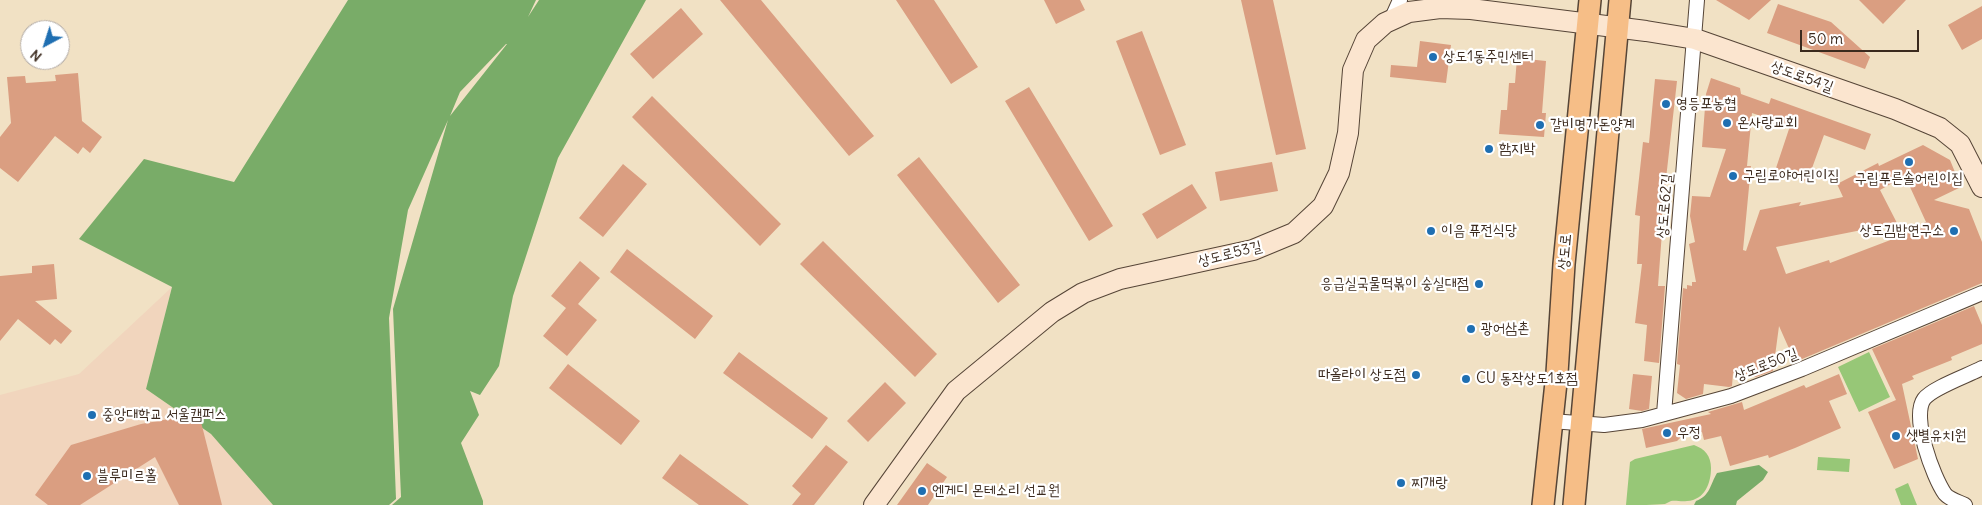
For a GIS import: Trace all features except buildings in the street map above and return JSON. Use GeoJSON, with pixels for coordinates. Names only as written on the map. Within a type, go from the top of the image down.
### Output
{"type":"FeatureCollection","features":[{"type":"Feature","properties":{"kind":"main road"},"geometry":{"type":"LineString","coordinates":[[1574,505],[1620,0]]}},
{"type":"Feature","properties":{"kind":"main road","name":"상도로"},"geometry":{"type":"LineString","coordinates":[[1543,505],[1557,373],[1564,264],[1589,11]]}},
{"type":"Feature","properties":{"kind":"street"},"geometry":{"type":"LineString","coordinates":[[1391,20],[1400,0]]}},
{"type":"Feature","properties":{"kind":"street","name":"상도로62길"},"geometry":{"type":"LineString","coordinates":[[1664,414],[1697,0]]}},
{"type":"Feature","properties":{"kind":"street","name":"상도로53길"},"geometry":{"type":"LineString","coordinates":[[874,505],[956,390],[1052,312],[1083,293],[1120,279],[1253,250],[1294,234],[1323,206],[1339,173],[1348,133],[1353,70],[1366,40],[1384,22],[1409,12],[1440,8],[1589,11]]}},
{"type":"Feature","properties":{"kind":"street","name":"상도로54길"},"geometry":{"type":"LineString","coordinates":[[1589,11],[1617,27],[1695,39],[1895,109],[1940,128],[1960,144],[1982,188]]}},
{"type":"Feature","properties":{"kind":"street","name":"상도로50길"},"geometry":{"type":"LineString","coordinates":[[1552,421],[1604,425],[1642,420],[1744,392],[1982,293]]}},
{"type":"Feature","properties":{"kind":"street"},"geometry":{"type":"LineString","coordinates":[[1965,505],[1946,496],[1937,480],[1928,458],[1920,406],[1932,392],[1982,368]]}},
{"type":"Feature","properties":{"kind":"shaded area","name":"중앙대학교 서울캠퍼스"},"geometry":{"type":"Polygon","coordinates":[[[172,287],[146,389],[211,434],[273,505],[0,505],[0,395],[79,374],[172,287]]]}},
{"type":"Feature","properties":{"kind":"green space"},"geometry":{"type":"Polygon","coordinates":[[[348,0],[536,0],[528,17],[539,0],[646,0],[558,158],[513,296],[499,366],[480,395],[470,391],[479,415],[461,443],[483,505],[392,505],[401,497],[393,309],[448,120],[408,210],[389,318],[396,499],[389,505],[273,505],[211,434],[146,389],[172,287],[79,239],[144,159],[234,182],[348,0]],[[507,44],[460,92],[450,116],[507,44]]]}},
{"type":"Feature","properties":{"kind":"green space"},"geometry":{"type":"Polygon","coordinates":[[[1869,352],[1890,397],[1859,412],[1838,367],[1869,352]]]}},
{"type":"Feature","properties":{"kind":"green space"},"geometry":{"type":"Polygon","coordinates":[[[1694,445],[1707,454],[1711,464],[1710,479],[1703,494],[1698,498],[1687,501],[1671,501],[1665,504],[1626,505],[1630,462],[1635,459],[1694,445]]]}},
{"type":"Feature","properties":{"kind":"green space"},"geometry":{"type":"Polygon","coordinates":[[[1818,457],[1850,459],[1849,472],[1817,470],[1818,457]]]}},
{"type":"Feature","properties":{"kind":"green space"},"geometry":{"type":"Polygon","coordinates":[[[1759,465],[1768,472],[1763,480],[1737,501],[1736,505],[1694,505],[1696,501],[1707,493],[1717,473],[1759,465]]]}},
{"type":"Feature","properties":{"kind":"green space"},"geometry":{"type":"Polygon","coordinates":[[[1908,483],[1917,505],[1901,505],[1895,489],[1908,483]]]}},
{"type":"Feature","properties":{"kind":"place","name":"상도1동주민센터"},"geometry":{"type":"Point","coordinates":[1433,57]}},
{"type":"Feature","properties":{"kind":"place","name":"영등포농협"},"geometry":{"type":"Point","coordinates":[1666,104]}},
{"type":"Feature","properties":{"kind":"place","name":"온사랑교회"},"geometry":{"type":"Point","coordinates":[1727,123]}},
{"type":"Feature","properties":{"kind":"place","name":"갈비명가돈양계"},"geometry":{"type":"Point","coordinates":[1540,125]}},
{"type":"Feature","properties":{"kind":"place","name":"함지박"},"geometry":{"type":"Point","coordinates":[1489,149]}},
{"type":"Feature","properties":{"kind":"place","name":"구립푸른솔어린이집"},"geometry":{"type":"Point","coordinates":[1909,162]}},
{"type":"Feature","properties":{"kind":"place","name":"구립로야어린이집"},"geometry":{"type":"Point","coordinates":[1733,176]}},
{"type":"Feature","properties":{"kind":"place","name":"이음 퓨전식당"},"geometry":{"type":"Point","coordinates":[1431,231]}},
{"type":"Feature","properties":{"kind":"place","name":"상도김밥연구소"},"geometry":{"type":"Point","coordinates":[1954,231]}},
{"type":"Feature","properties":{"kind":"place","name":"응급실국물떡볶이 숭실대점"},"geometry":{"type":"Point","coordinates":[1479,284]}},
{"type":"Feature","properties":{"kind":"place","name":"광어삼촌"},"geometry":{"type":"Point","coordinates":[1471,329]}},
{"type":"Feature","properties":{"kind":"place","name":"따올라이 상도점"},"geometry":{"type":"Point","coordinates":[1416,375]}},
{"type":"Feature","properties":{"kind":"place","name":"CU 동작상도1호점"},"geometry":{"type":"Point","coordinates":[1466,379]}},
{"type":"Feature","properties":{"kind":"place","name":"중앙대학교 서울캠퍼스"},"geometry":{"type":"Point","coordinates":[92,415]}},
{"type":"Feature","properties":{"kind":"place","name":"우정"},"geometry":{"type":"Point","coordinates":[1667,433]}},
{"type":"Feature","properties":{"kind":"place","name":"샛별유치원"},"geometry":{"type":"Point","coordinates":[1896,436]}},
{"type":"Feature","properties":{"kind":"place","name":"블루미르홀"},"geometry":{"type":"Point","coordinates":[87,476]}},
{"type":"Feature","properties":{"kind":"place","name":"찌개랑"},"geometry":{"type":"Point","coordinates":[1401,483]}},
{"type":"Feature","properties":{"kind":"place","name":"엔게디 몬테소리 선교원"},"geometry":{"type":"Point","coordinates":[922,491]}}]}
